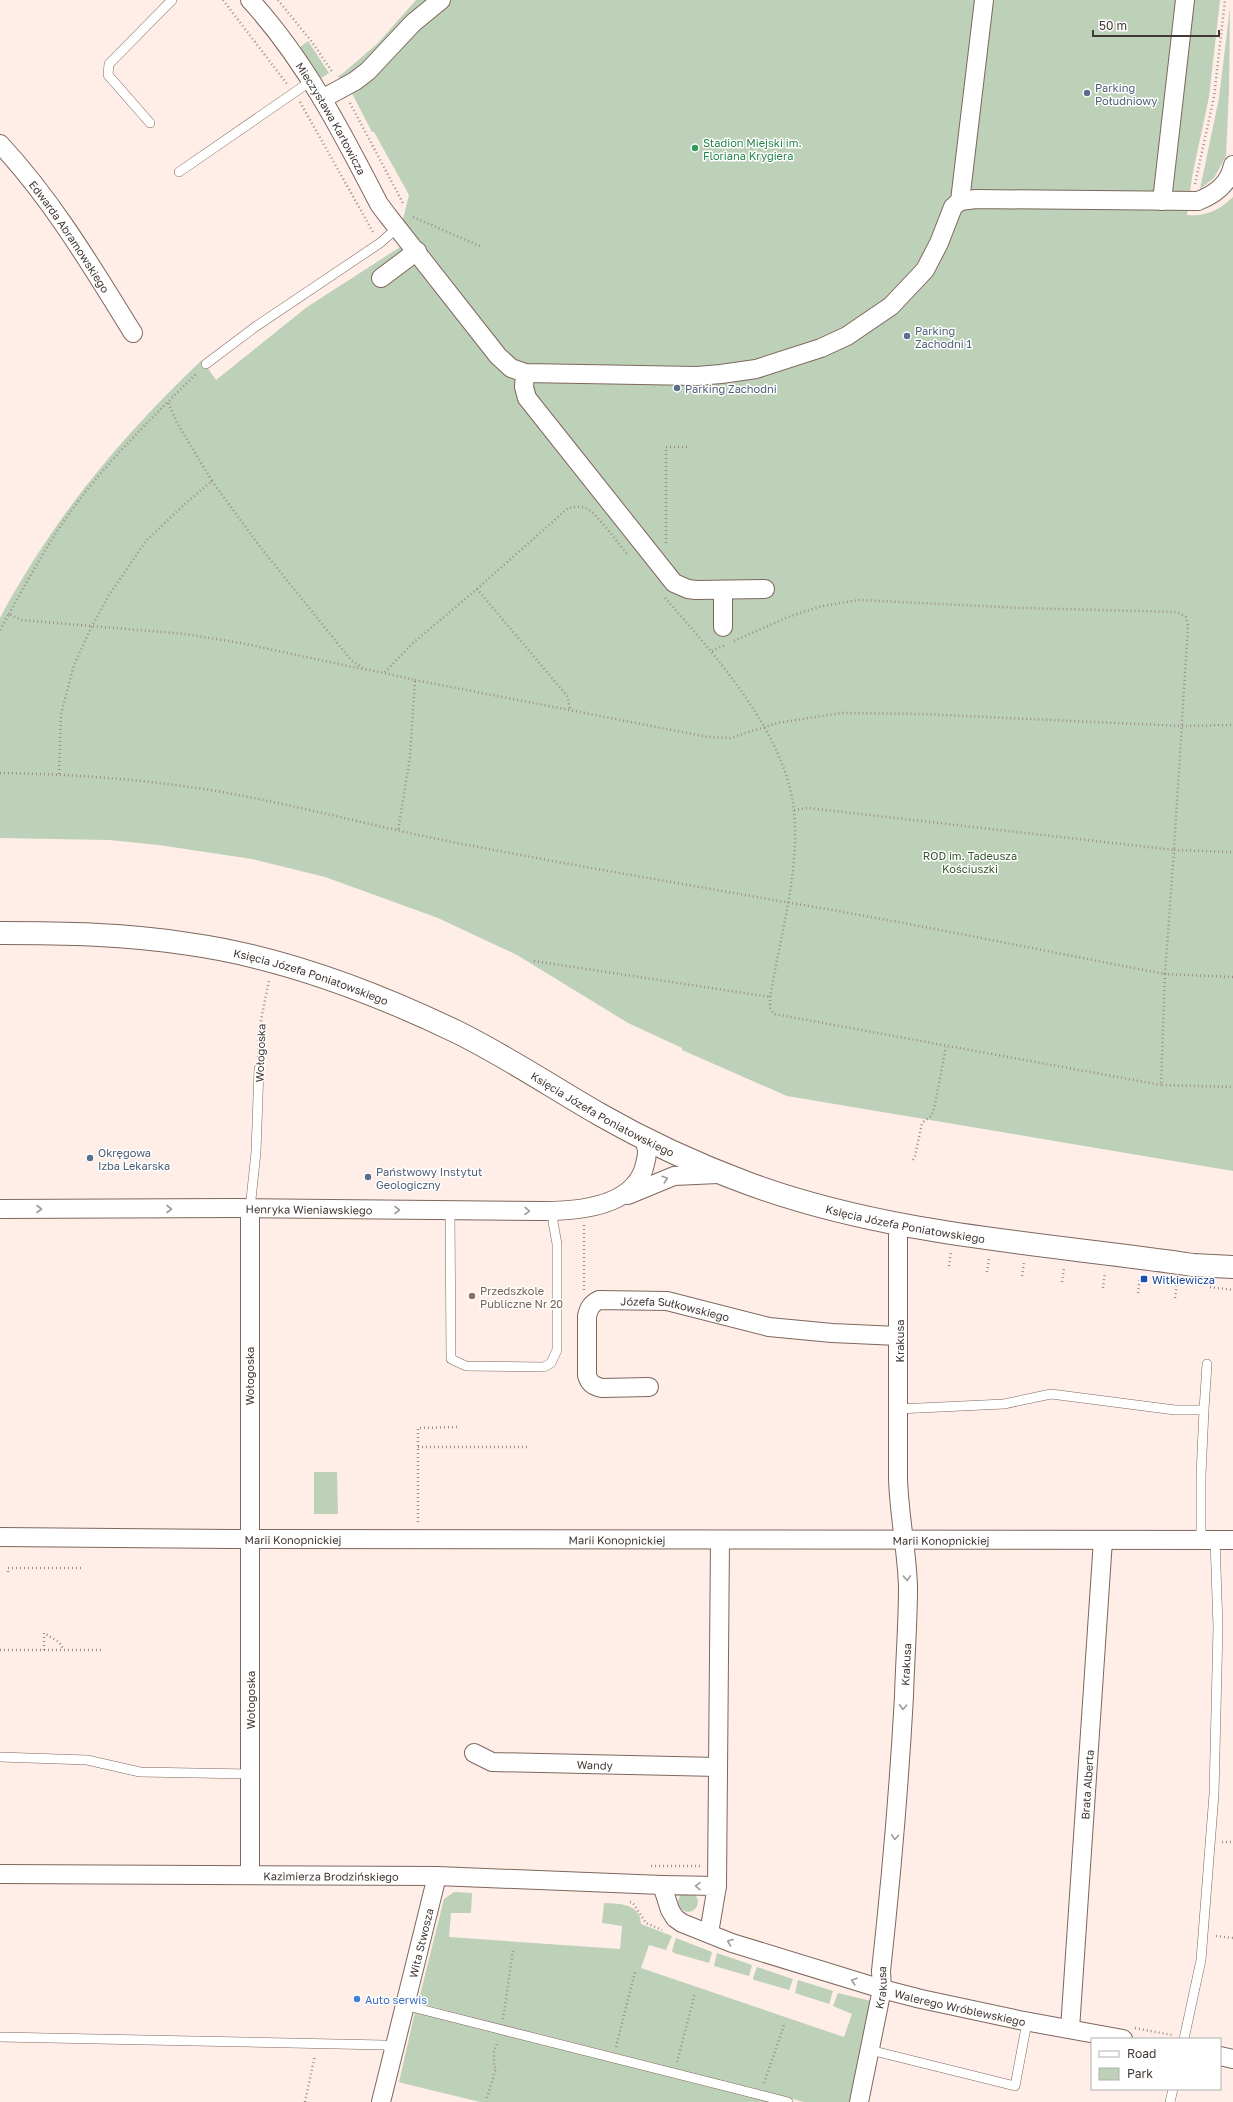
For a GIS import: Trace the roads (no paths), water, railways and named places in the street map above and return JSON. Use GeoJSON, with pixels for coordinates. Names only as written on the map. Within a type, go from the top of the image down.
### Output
{"type":"FeatureCollection","features":[{"type":"Feature","properties":{"kind":"street","name":"Mieczysława Karłowicza"},"geometry":{"type":"LineString","coordinates":[[250,0],[264,15],[311,81],[379,204],[498,356],[511,368],[526,373]]}},
{"type":"Feature","properties":{"kind":"street"},"geometry":{"type":"LineString","coordinates":[[322,99],[355,81],[373,67],[413,23],[440,0]]}},
{"type":"Feature","properties":{"kind":"street"},"geometry":{"type":"LineString","coordinates":[[765,589],[696,590],[681,587],[674,583],[527,398],[524,387],[526,373],[713,374],[756,368],[791,359],[821,348],[847,336],[870,322],[890,306],[925,270],[939,243],[950,214],[960,201],[984,0]]}},
{"type":"Feature","properties":{"kind":"street"},"geometry":{"type":"LineString","coordinates":[[1162,201],[1184,0]]}},
{"type":"Feature","properties":{"kind":"street","name":"Edwarda Abramowskiego"},"geometry":{"type":"LineString","coordinates":[[0,144],[25,171],[64,223],[133,333]]}},
{"type":"Feature","properties":{"kind":"street"},"geometry":{"type":"LineString","coordinates":[[960,201],[976,199],[1192,201],[1210,197],[1218,190],[1225,183],[1233,165]]}},
{"type":"Feature","properties":{"kind":"street"},"geometry":{"type":"LineString","coordinates":[[381,278],[407,239]]}},
{"type":"Feature","properties":{"kind":"street"},"geometry":{"type":"LineString","coordinates":[[723,590],[728,634]]}},
{"type":"Feature","properties":{"kind":"street","name":"Księcia Józefa Poniatowskiego"},"geometry":{"type":"LineString","coordinates":[[0,933],[88,934],[182,943],[240,953],[308,972],[381,998],[459,1033],[642,1137],[726,1175],[807,1203],[900,1224],[1228,1268]]}},
{"type":"Feature","properties":{"kind":"street","name":"Henryka Wieniawskiego"},"geometry":{"type":"LineString","coordinates":[[616,1198],[637,1181],[644,1170],[647,1152],[642,1137]]}},
{"type":"Feature","properties":{"kind":"street","name":"Henryka Wieniawskiego"},"geometry":{"type":"LineString","coordinates":[[0,1209],[554,1211],[594,1206],[674,1176],[702,1174],[726,1175]]}},
{"type":"Feature","properties":{"kind":"street","name":"Wołogoska"},"geometry":{"type":"LineString","coordinates":[[250,1209],[250,1875]]}},
{"type":"Feature","properties":{"kind":"street","name":"Krakusa"},"geometry":{"type":"LineString","coordinates":[[859,2102],[882,1989],[881,1971],[894,1856],[906,1648],[907,1572],[899,1498],[898,1236],[900,1224]]}},
{"type":"Feature","properties":{"kind":"street","name":"Józefa Sułkowskiego"},"geometry":{"type":"LineString","coordinates":[[649,1387],[602,1388],[594,1386],[588,1381],[587,1316],[590,1306],[599,1300],[667,1301],[769,1327],[832,1333],[898,1336]]}},
{"type":"Feature","properties":{"kind":"street","name":"Marii Konopnickiej"},"geometry":{"type":"LineString","coordinates":[[0,1537],[250,1539],[1233,1540]]}},
{"type":"Feature","properties":{"kind":"street"},"geometry":{"type":"LineString","coordinates":[[662,1885],[670,1910],[675,1918],[682,1923],[709,1933],[717,1886],[720,1540]]}},
{"type":"Feature","properties":{"kind":"street","name":"Brata Alberta"},"geometry":{"type":"LineString","coordinates":[[1070,2029],[1103,1540]]}},
{"type":"Feature","properties":{"kind":"street","name":"Wandy"},"geometry":{"type":"LineString","coordinates":[[474,1754],[492,1762],[718,1767]]}},
{"type":"Feature","properties":{"kind":"street","name":"Kazimierza Brodzińskiego"},"geometry":{"type":"LineString","coordinates":[[0,1874],[437,1876],[717,1886]]}},
{"type":"Feature","properties":{"kind":"street","name":"Wita Stwosza"},"geometry":{"type":"LineString","coordinates":[[381,2102],[393,2047],[437,1876]]}},
{"type":"Feature","properties":{"kind":"street","name":"Walerego Wróblewskiego"},"geometry":{"type":"LineString","coordinates":[[709,1933],[732,1943],[882,1989],[961,2009],[1119,2038]]}},
{"type":"Feature","properties":{"kind":"street"},"geometry":{"type":"LineString","coordinates":[[1221,2056],[1233,2059]]}},
{"type":"Feature","properties":{"kind":"lane"},"geometry":{"type":"LineString","coordinates":[[150,123],[108,75],[109,64],[172,0]]}},
{"type":"Feature","properties":{"kind":"lane"},"geometry":{"type":"LineString","coordinates":[[179,172],[294,91],[311,81]]}},
{"type":"Feature","properties":{"kind":"lane"},"geometry":{"type":"LineString","coordinates":[[206,364],[255,326],[380,243],[407,239]]}},
{"type":"Feature","properties":{"kind":"lane","name":"Wołogoska"},"geometry":{"type":"LineString","coordinates":[[250,1209],[256,1152],[259,1069]]}},
{"type":"Feature","properties":{"kind":"lane"},"geometry":{"type":"LineString","coordinates":[[450,1210],[451,1358],[466,1366],[544,1367],[551,1363],[557,1350],[557,1244],[553,1222],[554,1211]]}},
{"type":"Feature","properties":{"kind":"lane"},"geometry":{"type":"LineString","coordinates":[[1184,2038],[1196,1987],[1203,1935],[1216,1751],[1218,1627],[1201,1475],[1207,1364]]}},
{"type":"Feature","properties":{"kind":"lane"},"geometry":{"type":"LineString","coordinates":[[898,1409],[1004,1404],[1051,1394],[1175,1410],[1204,1410]]}},
{"type":"Feature","properties":{"kind":"lane"},"geometry":{"type":"LineString","coordinates":[[0,1757],[87,1760],[140,1772],[250,1774]]}},
{"type":"Feature","properties":{"kind":"lane"},"geometry":{"type":"LineString","coordinates":[[404,2005],[788,2102]]}},
{"type":"Feature","properties":{"kind":"lane"},"geometry":{"type":"LineString","coordinates":[[870,2050],[1015,2086],[1027,2022]]}},
{"type":"Feature","properties":{"kind":"lane"},"geometry":{"type":"LineString","coordinates":[[0,2037],[376,2044],[393,2047]]}},
{"type":"Feature","properties":{"kind":"lane"},"geometry":{"type":"LineString","coordinates":[[1170,2102],[1173,2090]]}},
{"type":"Feature","properties":{"kind":"place","name":"Parking Południowy"},"geometry":{"type":"Point","coordinates":[1087,93]}},
{"type":"Feature","properties":{"kind":"place","name":"Stadion Miejski im. Floriana Krygiera"},"geometry":{"type":"Point","coordinates":[695,148]}},
{"type":"Feature","properties":{"kind":"place","name":"Parking Zachodni 1"},"geometry":{"type":"Point","coordinates":[907,336]}},
{"type":"Feature","properties":{"kind":"place","name":"Parking Zachodni"},"geometry":{"type":"Point","coordinates":[677,388]}},
{"type":"Feature","properties":{"kind":"place","name":"Okręgowa Izba Lekarska"},"geometry":{"type":"Point","coordinates":[90,1158]}},
{"type":"Feature","properties":{"kind":"place","name":"Państwowy Instytut Geologiczny"},"geometry":{"type":"Point","coordinates":[368,1177]}},
{"type":"Feature","properties":{"kind":"place","name":"Witkiewicza"},"geometry":{"type":"Point","coordinates":[1144,1279]}},
{"type":"Feature","properties":{"kind":"place","name":"Przedszkole Publiczne Nr 20"},"geometry":{"type":"Point","coordinates":[472,1296]}},
{"type":"Feature","properties":{"kind":"place","name":"Auto serwis"},"geometry":{"type":"Point","coordinates":[357,1999]}},
{"type":"Feature","properties":{"kind":"park label","name":"ROD im. Tadeusza Kościuszki"},"geometry":{"type":"Point","coordinates":[970,861]}}]}
